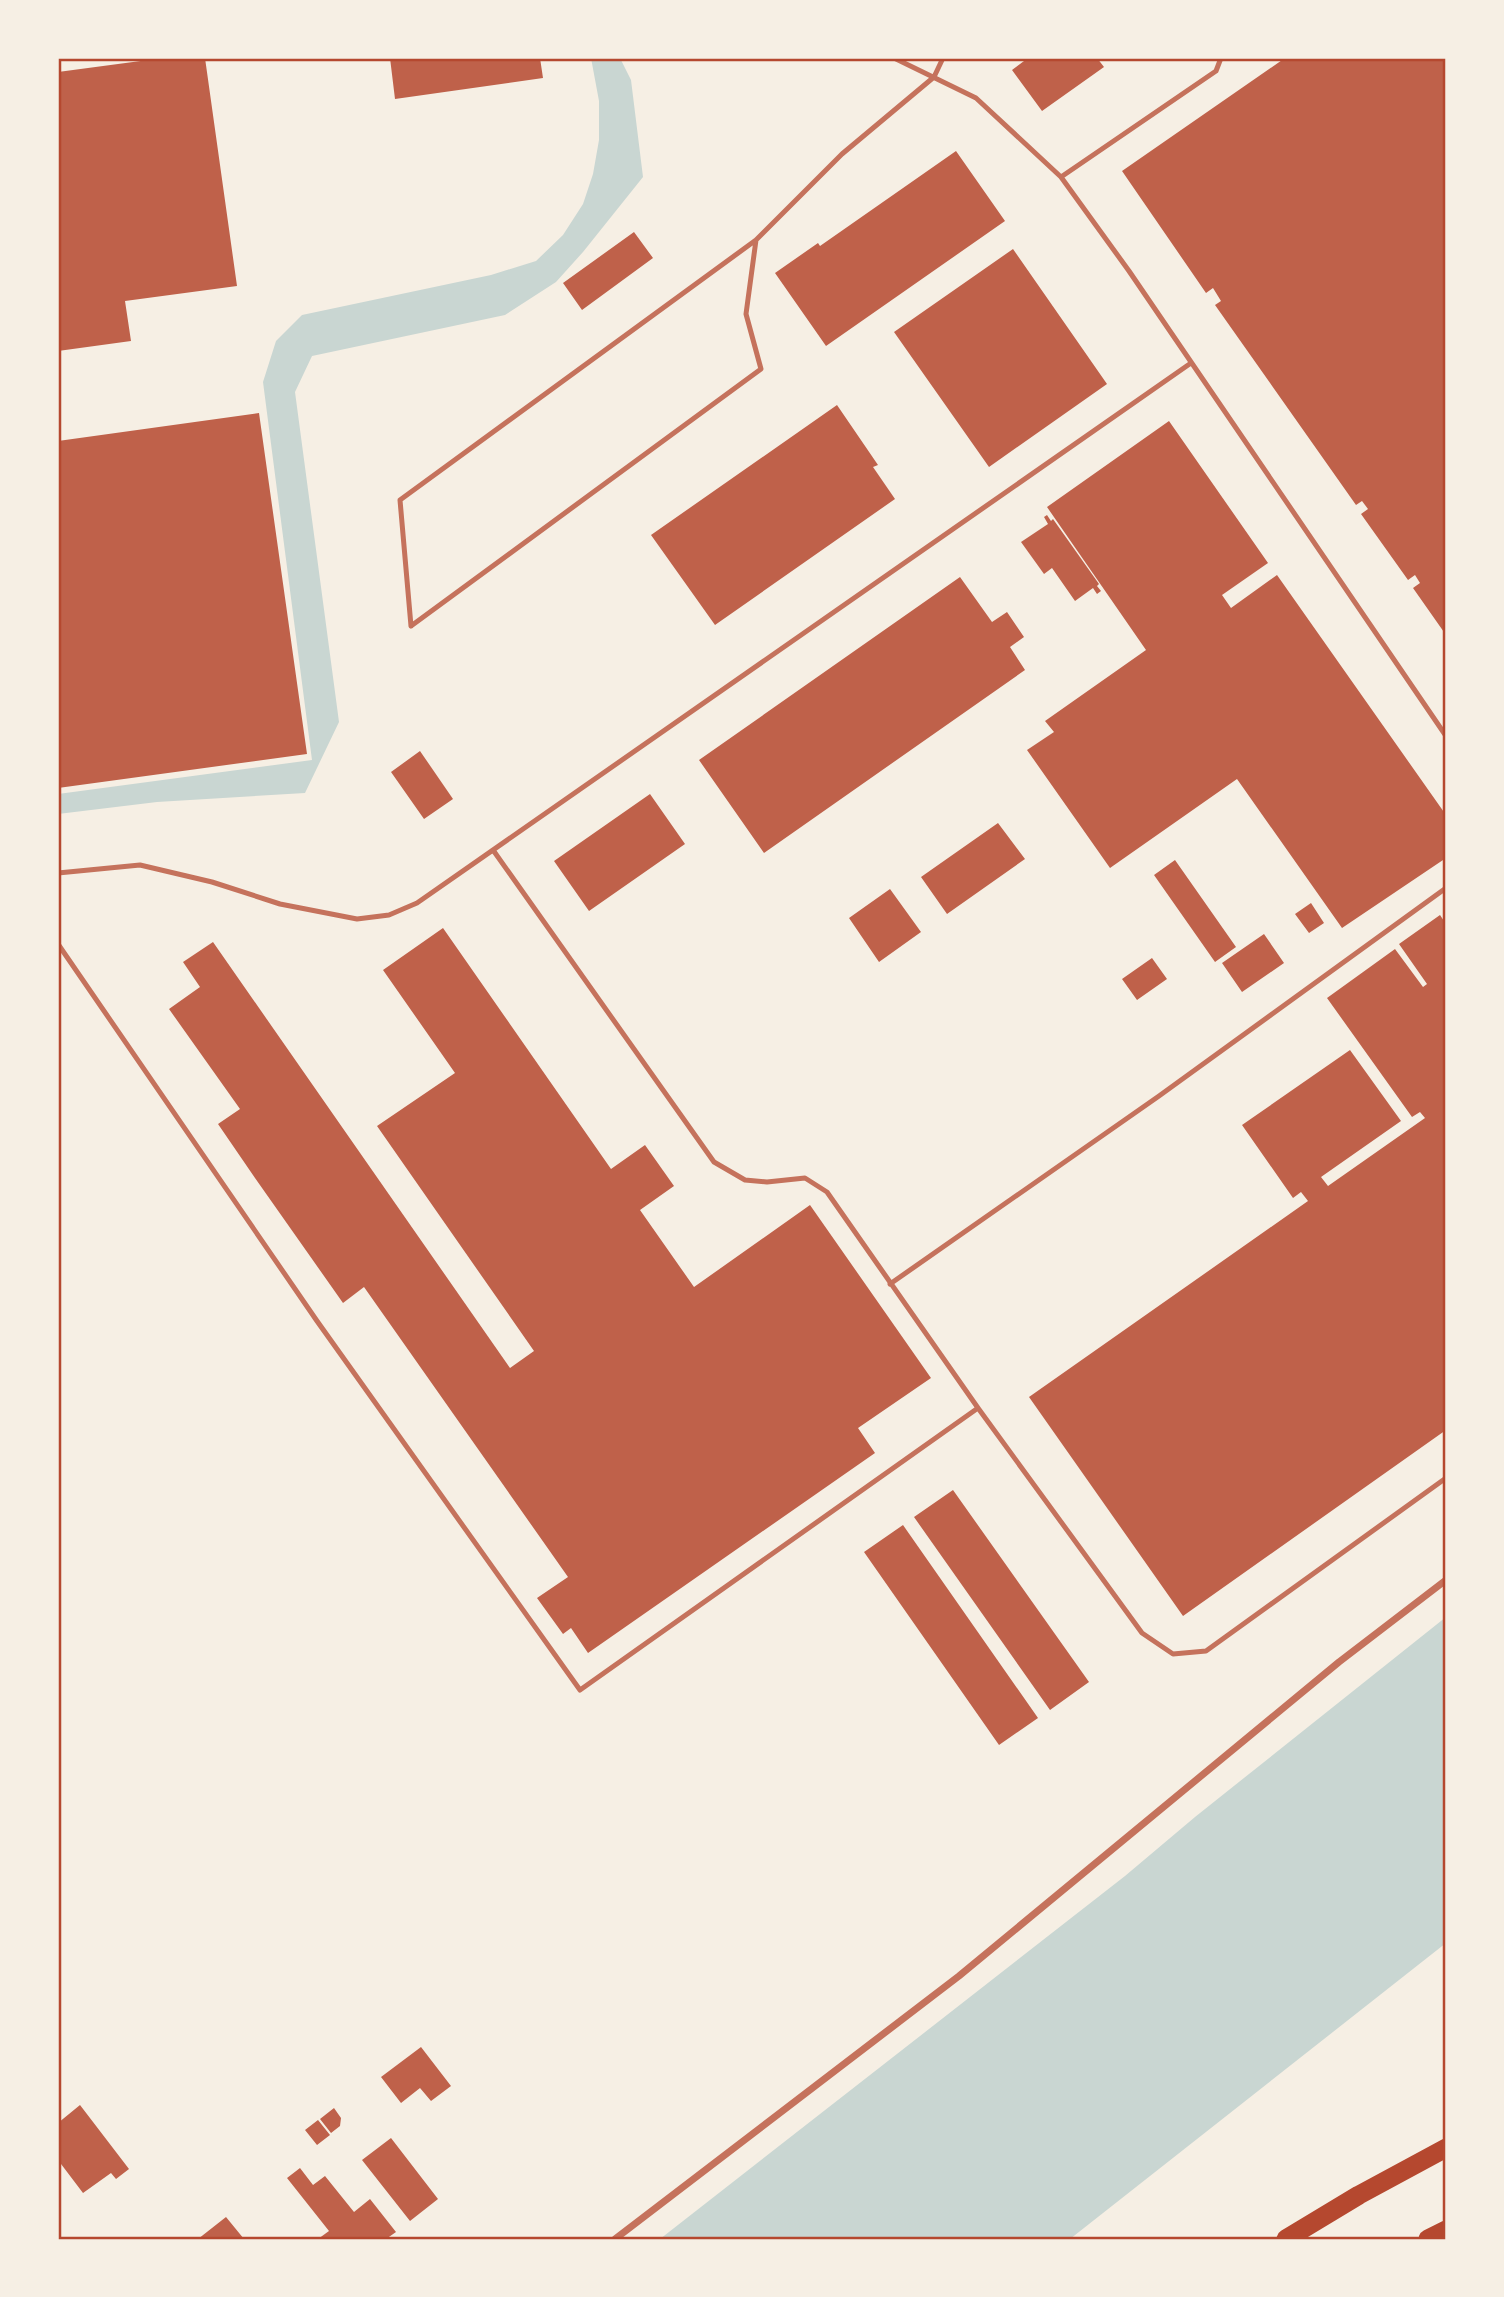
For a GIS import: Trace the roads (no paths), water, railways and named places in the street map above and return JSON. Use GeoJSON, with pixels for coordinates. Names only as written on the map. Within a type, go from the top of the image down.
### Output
{"type":"FeatureCollection","features":[{"type":"Feature","properties":{"kind":"highway"},"geometry":{"type":"LineString","coordinates":[[1286,2239],[1359,2195],[1446,2148]]}},
{"type":"Feature","properties":{"kind":"highway"},"geometry":{"type":"LineString","coordinates":[[1428,2239],[1446,2230]]}},
{"type":"Feature","properties":{"kind":"street"},"geometry":{"type":"LineString","coordinates":[[615,2239],[959,1976],[1339,1662],[1446,1580]]}},
{"type":"Feature","properties":{"kind":"lane"},"geometry":{"type":"LineString","coordinates":[[894,58],[976,99],[1061,177],[1129,271],[1446,736]]}},
{"type":"Feature","properties":{"kind":"lane"},"geometry":{"type":"LineString","coordinates":[[757,240],[746,314],[761,369],[411,626],[400,500],[757,240],[842,155],[934,77],[943,58]]}},
{"type":"Feature","properties":{"kind":"lane"},"geometry":{"type":"LineString","coordinates":[[1061,177],[1216,71],[1221,58]]}},
{"type":"Feature","properties":{"kind":"lane"},"geometry":{"type":"LineString","coordinates":[[58,873],[140,866],[212,882],[280,904],[357,919],[389,915],[417,903],[1191,363]]}},
{"type":"Feature","properties":{"kind":"lane"},"geometry":{"type":"LineString","coordinates":[[493,850],[714,1162],[745,1180],[768,1182],[805,1178],[827,1192],[978,1408],[1142,1633],[1173,1654],[1206,1651],[1446,1478]]}},
{"type":"Feature","properties":{"kind":"lane"},"geometry":{"type":"LineString","coordinates":[[890,1284],[1158,1096],[1446,888]]}},
{"type":"Feature","properties":{"kind":"lane"},"geometry":{"type":"LineString","coordinates":[[58,944],[317,1321],[580,1690],[978,1408]]}}]}
